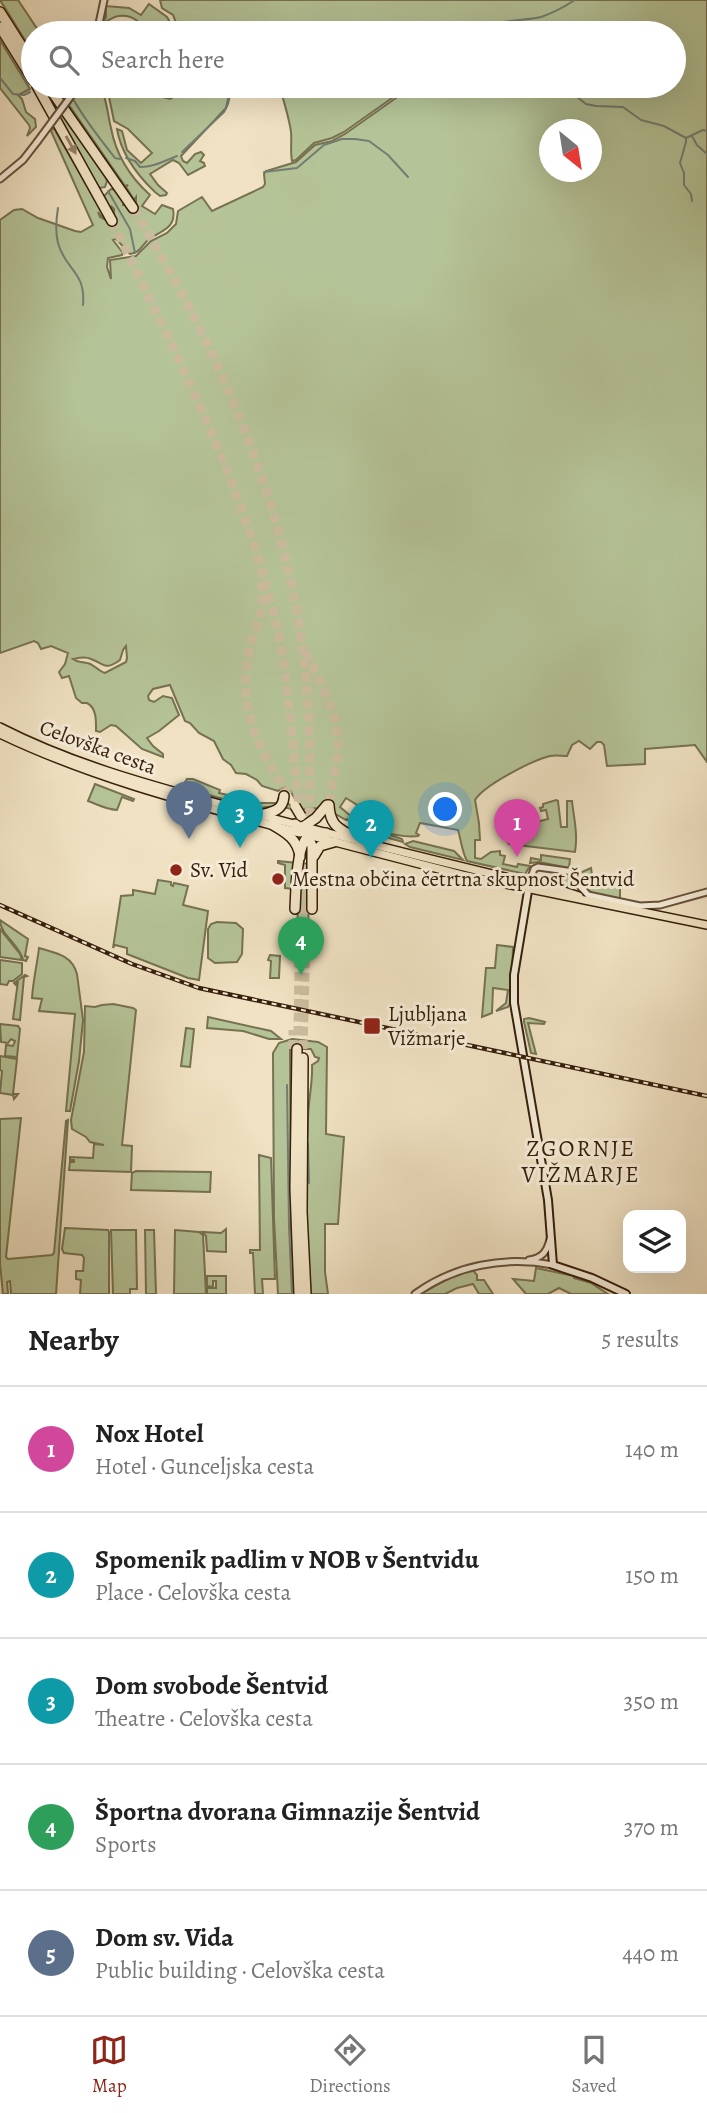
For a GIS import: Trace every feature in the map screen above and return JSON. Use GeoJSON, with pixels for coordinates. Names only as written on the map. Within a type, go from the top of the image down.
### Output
{"type":"FeatureCollection","features":[{"type":"Feature","properties":{"kind":"highway"},"geometry":{"type":"LineString","coordinates":[[0,12],[21,45]]}},
{"type":"Feature","properties":{"kind":"highway"},"geometry":{"type":"LineString","coordinates":[[0,27],[21,61]]}},
{"type":"Feature","properties":{"kind":"highway"},"geometry":{"type":"LineString","coordinates":[[44,98],[113,221]]}},
{"type":"Feature","properties":{"kind":"highway"},"geometry":{"type":"LineString","coordinates":[[56,98],[133,208]]}},
{"type":"Feature","properties":{"kind":"highway"},"geometry":{"type":"LineString","coordinates":[[260,815],[284,800],[295,806],[301,816],[312,848],[312,909]]}},
{"type":"Feature","properties":{"kind":"highway"},"geometry":{"type":"LineString","coordinates":[[295,909],[304,843],[308,831],[326,808],[339,829],[361,842]]}},
{"type":"Feature","properties":{"kind":"highway"},"geometry":{"type":"LineString","coordinates":[[273,825],[293,840],[300,861]]}},
{"type":"Feature","properties":{"kind":"highway"},"geometry":{"type":"LineString","coordinates":[[312,862],[320,846],[334,842]]}},
{"type":"Feature","properties":{"kind":"highway"},"geometry":{"type":"LineString","coordinates":[[299,1294],[301,1049]]}},
{"type":"Feature","properties":{"kind":"highway"},"geometry":{"type":"LineString","coordinates":[[298,1160],[306,1294]]}},
{"type":"Feature","properties":{"kind":"main road","name":"Celovška cesta"},"geometry":{"type":"LineString","coordinates":[[0,727],[116,775],[260,815],[334,842],[435,868],[528,886]]}},
{"type":"Feature","properties":{"kind":"main road","name":"Celovška cesta"},"geometry":{"type":"LineString","coordinates":[[0,734],[120,783],[273,825],[361,842],[593,902],[707,925]]}},
{"type":"Feature","properties":{"kind":"main road"},"geometry":{"type":"LineString","coordinates":[[528,886],[514,975],[515,1012],[548,1200],[553,1265],[593,1278],[626,1294]]}},
{"type":"Feature","properties":{"kind":"street"},"geometry":{"type":"LineString","coordinates":[[100,21],[104,0]]}},
{"type":"Feature","properties":{"kind":"street"},"geometry":{"type":"LineString","coordinates":[[0,179],[23,159],[69,98]]}},
{"type":"Feature","properties":{"kind":"street"},"geometry":{"type":"LineString","coordinates":[[528,886],[537,867],[546,867],[574,874],[580,888],[588,895],[640,906],[660,905],[707,892]]}},
{"type":"Feature","properties":{"kind":"street"},"geometry":{"type":"LineString","coordinates":[[515,1263],[542,1255],[551,1236]]}},
{"type":"Feature","properties":{"kind":"street"},"geometry":{"type":"LineString","coordinates":[[415,1294],[443,1277],[465,1268],[515,1263],[553,1265]]}},
{"type":"Feature","properties":{"kind":"green space"},"geometry":{"type":"Polygon","coordinates":[[[0,0],[18,0],[32,21],[21,21],[21,34],[0,0]]]}},
{"type":"Feature","properties":{"kind":"green space"},"geometry":{"type":"Polygon","coordinates":[[[160,0],[707,0],[707,762],[695,745],[645,749],[645,764],[607,766],[604,745],[601,742],[597,742],[590,749],[579,741],[572,745],[567,756],[542,758],[488,787],[475,800],[480,840],[475,840],[475,858],[481,859],[491,852],[500,851],[500,855],[505,856],[503,864],[530,866],[525,874],[467,861],[458,830],[420,823],[416,833],[418,836],[402,836],[367,825],[355,815],[357,805],[346,798],[340,807],[363,826],[402,839],[403,842],[364,831],[332,812],[333,800],[326,801],[322,808],[301,809],[286,787],[278,791],[262,786],[246,774],[236,773],[223,759],[214,741],[185,721],[170,685],[153,689],[148,696],[149,700],[154,702],[163,696],[172,698],[179,715],[147,738],[163,757],[142,749],[116,726],[111,725],[100,732],[96,731],[93,708],[76,698],[69,676],[62,678],[59,672],[68,653],[51,646],[41,649],[34,641],[0,653],[0,220],[14,210],[22,209],[38,218],[75,231],[81,232],[93,225],[51,131],[53,127],[105,217],[98,212],[100,217],[110,222],[114,219],[114,209],[112,207],[112,214],[104,196],[111,189],[116,190],[127,205],[136,205],[136,197],[134,200],[126,187],[128,185],[125,186],[69,105],[74,98],[104,98],[120,156],[136,181],[150,195],[142,206],[155,214],[162,205],[173,209],[169,226],[136,252],[130,254],[116,239],[113,240],[123,253],[108,258],[107,267],[111,279],[110,260],[136,256],[151,241],[167,233],[176,224],[178,211],[202,197],[212,211],[263,187],[266,171],[296,162],[315,145],[345,134],[396,98],[686,98],[686,21],[175,21],[173,15],[162,8],[160,0]],[[126,646],[120,660],[111,665],[105,666],[82,657],[73,659],[105,673],[126,662],[126,646]]]}},
{"type":"Feature","properties":{"kind":"green space"},"geometry":{"type":"Polygon","coordinates":[[[149,4],[169,21],[137,21],[124,16],[104,21],[106,6],[129,8],[141,15],[149,4]]]}},
{"type":"Feature","properties":{"kind":"green space"},"geometry":{"type":"Polygon","coordinates":[[[0,40],[21,74],[21,94],[18,95],[26,112],[35,119],[36,127],[27,136],[29,125],[0,88],[0,40]]]}},
{"type":"Feature","properties":{"kind":"green space"},"geometry":{"type":"Polygon","coordinates":[[[109,98],[228,98],[226,108],[181,156],[187,163],[195,154],[201,152],[204,155],[200,161],[205,166],[188,175],[179,163],[173,160],[150,174],[166,195],[160,196],[142,178],[122,147],[117,129],[122,131],[127,150],[141,163],[152,153],[128,129],[114,121],[109,98]]]}},
{"type":"Feature","properties":{"kind":"green space"},"geometry":{"type":"Polygon","coordinates":[[[283,98],[392,98],[344,132],[314,143],[292,161],[290,126],[283,98]]]}},
{"type":"Feature","properties":{"kind":"green space"},"geometry":{"type":"Polygon","coordinates":[[[63,113],[106,176],[105,187],[100,188],[96,184],[59,118],[63,113]]]}},
{"type":"Feature","properties":{"kind":"green space"},"geometry":{"type":"Polygon","coordinates":[[[187,779],[220,790],[219,793],[236,797],[234,802],[198,792],[184,784],[187,779]]]}},
{"type":"Feature","properties":{"kind":"green space"},"geometry":{"type":"Polygon","coordinates":[[[95,784],[134,799],[133,801],[122,797],[117,810],[102,807],[88,801],[95,784]]]}},
{"type":"Feature","properties":{"kind":"green space"},"geometry":{"type":"Polygon","coordinates":[[[282,796],[293,809],[275,806],[258,808],[236,803],[238,798],[248,799],[248,803],[277,803],[282,796]]]}},
{"type":"Feature","properties":{"kind":"green space"},"geometry":{"type":"Polygon","coordinates":[[[556,800],[561,827],[567,827],[567,801],[572,801],[576,833],[575,852],[509,844],[506,840],[515,838],[513,828],[548,819],[546,810],[541,811],[540,808],[543,804],[556,800]]]}},
{"type":"Feature","properties":{"kind":"green space"},"geometry":{"type":"Polygon","coordinates":[[[413,841],[454,851],[463,860],[405,844],[413,841]]]}},
{"type":"Feature","properties":{"kind":"green space"},"geometry":{"type":"Polygon","coordinates":[[[541,855],[570,859],[569,868],[539,862],[530,863],[531,858],[541,860],[541,855]]]}},
{"type":"Feature","properties":{"kind":"green space"},"geometry":{"type":"Polygon","coordinates":[[[278,861],[297,863],[294,889],[285,888],[285,865],[278,861]]]}},
{"type":"Feature","properties":{"kind":"green space"},"geometry":{"type":"Polygon","coordinates":[[[302,863],[309,864],[308,954],[297,954],[298,892],[302,863]]]}},
{"type":"Feature","properties":{"kind":"green space"},"geometry":{"type":"Polygon","coordinates":[[[591,868],[592,875],[620,881],[620,899],[595,894],[585,888],[579,877],[582,872],[591,868]]]}},
{"type":"Feature","properties":{"kind":"green space"},"geometry":{"type":"Polygon","coordinates":[[[554,873],[569,876],[571,881],[568,887],[552,881],[543,883],[554,873]]]}},
{"type":"Feature","properties":{"kind":"green space"},"geometry":{"type":"Polygon","coordinates":[[[158,880],[171,882],[173,886],[174,883],[188,886],[183,905],[208,911],[199,980],[127,954],[127,948],[115,945],[113,948],[121,896],[133,895],[133,890],[155,894],[158,880]]]}},
{"type":"Feature","properties":{"kind":"green space"},"geometry":{"type":"Polygon","coordinates":[[[0,920],[28,939],[26,961],[3,930],[0,920]]]}},
{"type":"Feature","properties":{"kind":"green space"},"geometry":{"type":"Polygon","coordinates":[[[236,923],[243,929],[242,954],[237,962],[215,963],[208,958],[208,929],[211,924],[236,923]]]}},
{"type":"Feature","properties":{"kind":"green space"},"geometry":{"type":"Polygon","coordinates":[[[0,929],[20,954],[22,960],[0,957],[0,929]]]}},
{"type":"Feature","properties":{"kind":"green space"},"geometry":{"type":"Polygon","coordinates":[[[497,945],[513,947],[511,1002],[508,1007],[496,1011],[506,1003],[508,990],[493,988],[492,1013],[482,1017],[486,968],[495,968],[497,945]]]}},
{"type":"Feature","properties":{"kind":"green space"},"geometry":{"type":"Polygon","coordinates":[[[39,948],[67,959],[77,974],[83,1020],[70,1111],[66,1111],[75,1014],[39,1011],[42,999],[32,998],[39,948]]]}},
{"type":"Feature","properties":{"kind":"green space"},"geometry":{"type":"Polygon","coordinates":[[[270,955],[280,956],[279,978],[270,978],[270,955]]]}},
{"type":"Feature","properties":{"kind":"green space"},"geometry":{"type":"Polygon","coordinates":[[[0,960],[22,963],[22,974],[7,985],[0,984],[0,960]]]}},
{"type":"Feature","properties":{"kind":"green space"},"geometry":{"type":"Polygon","coordinates":[[[25,975],[20,1020],[13,1019],[18,981],[16,985],[14,983],[25,975]]]}},
{"type":"Feature","properties":{"kind":"green space"},"geometry":{"type":"Polygon","coordinates":[[[113,1004],[136,1010],[122,1145],[132,1146],[131,1172],[69,1170],[70,1162],[74,1162],[70,1157],[93,1158],[94,1144],[104,1145],[90,1142],[72,1129],[71,1120],[84,1052],[85,1006],[113,1004]]]}},
{"type":"Feature","properties":{"kind":"green space"},"geometry":{"type":"Polygon","coordinates":[[[208,1017],[271,1031],[281,1039],[269,1039],[243,1031],[207,1028],[208,1017]]]}},
{"type":"Feature","properties":{"kind":"green space"},"geometry":{"type":"Polygon","coordinates":[[[524,1019],[545,1022],[528,1023],[536,1054],[531,1053],[524,1022],[524,1019]]]}},
{"type":"Feature","properties":{"kind":"green space"},"geometry":{"type":"Polygon","coordinates":[[[0,1024],[18,1026],[20,1029],[17,1057],[5,1056],[6,1045],[13,1046],[15,1041],[11,1039],[8,1043],[1,1042],[0,1024]]]}},
{"type":"Feature","properties":{"kind":"green space"},"geometry":{"type":"Polygon","coordinates":[[[186,1028],[194,1029],[190,1067],[181,1066],[186,1028]]]}},
{"type":"Feature","properties":{"kind":"green space"},"geometry":{"type":"Polygon","coordinates":[[[292,1039],[318,1042],[327,1047],[326,1134],[344,1137],[338,1224],[325,1224],[328,1294],[311,1294],[307,1228],[308,1112],[312,1065],[319,1058],[315,1057],[311,1049],[290,1049],[294,1294],[278,1294],[274,1219],[273,1053],[279,1043],[292,1039]]]}},
{"type":"Feature","properties":{"kind":"green space"},"geometry":{"type":"Polygon","coordinates":[[[0,1056],[17,1059],[13,1094],[18,1094],[14,1099],[13,1095],[0,1093],[0,1056]]]}},
{"type":"Feature","properties":{"kind":"green space"},"geometry":{"type":"Polygon","coordinates":[[[21,1118],[6,1257],[8,1259],[54,1253],[68,1120],[56,1294],[11,1294],[10,1281],[7,1282],[8,1294],[3,1294],[0,1264],[0,1119],[21,1118]]]}},
{"type":"Feature","properties":{"kind":"green space"},"geometry":{"type":"Polygon","coordinates":[[[259,1155],[271,1158],[275,1279],[262,1279],[263,1294],[255,1294],[253,1253],[250,1253],[250,1250],[260,1250],[259,1155]]]}},
{"type":"Feature","properties":{"kind":"green space"},"geometry":{"type":"Polygon","coordinates":[[[211,1172],[210,1192],[131,1190],[132,1173],[211,1172]]]}},
{"type":"Feature","properties":{"kind":"green space"},"geometry":{"type":"Polygon","coordinates":[[[65,1228],[108,1230],[109,1294],[80,1294],[81,1280],[76,1279],[76,1271],[83,1271],[84,1258],[82,1255],[64,1253],[62,1249],[65,1228]]]}},
{"type":"Feature","properties":{"kind":"green space"},"geometry":{"type":"Polygon","coordinates":[[[226,1229],[226,1252],[207,1251],[206,1236],[202,1232],[221,1233],[226,1229]]]}},
{"type":"Feature","properties":{"kind":"green space"},"geometry":{"type":"Polygon","coordinates":[[[111,1230],[136,1230],[137,1289],[130,1289],[130,1294],[113,1294],[111,1230]]]}},
{"type":"Feature","properties":{"kind":"green space"},"geometry":{"type":"Polygon","coordinates":[[[145,1230],[154,1230],[156,1294],[146,1294],[145,1230]]]}},
{"type":"Feature","properties":{"kind":"green space"},"geometry":{"type":"Polygon","coordinates":[[[175,1230],[199,1232],[203,1235],[206,1294],[174,1294],[175,1230]]]}},
{"type":"Feature","properties":{"kind":"green space"},"geometry":{"type":"Polygon","coordinates":[[[536,1268],[574,1276],[608,1294],[571,1294],[559,1288],[548,1294],[526,1294],[513,1279],[534,1281],[536,1268]]]}},
{"type":"Feature","properties":{"kind":"green space"},"geometry":{"type":"Polygon","coordinates":[[[472,1269],[477,1280],[484,1280],[493,1294],[479,1294],[473,1284],[445,1294],[421,1294],[451,1277],[472,1269]]]}},
{"type":"Feature","properties":{"kind":"green space"},"geometry":{"type":"Polygon","coordinates":[[[207,1276],[226,1276],[226,1294],[207,1294],[207,1288],[216,1288],[216,1281],[213,1281],[213,1287],[207,1286],[207,1276]]]}},
{"type":"Feature","properties":{"kind":"waterway"},"geometry":{"type":"LineString","coordinates":[[511,21],[546,15],[575,0]]}},
{"type":"Feature","properties":{"kind":"waterway"},"geometry":{"type":"LineString","coordinates":[[0,78],[13,94],[21,95]]}},
{"type":"Feature","properties":{"kind":"waterway"},"geometry":{"type":"LineString","coordinates":[[73,98],[115,158],[120,159]]}},
{"type":"Feature","properties":{"kind":"waterway"},"geometry":{"type":"LineString","coordinates":[[182,152],[224,112],[229,98]]}},
{"type":"Feature","properties":{"kind":"waterway"},"geometry":{"type":"LineString","coordinates":[[578,98],[586,104],[623,107],[641,120],[664,126],[686,138],[703,130],[707,131]]}},
{"type":"Feature","properties":{"kind":"waterway"},"geometry":{"type":"LineString","coordinates":[[692,136],[707,154]]}},
{"type":"Feature","properties":{"kind":"waterway"},"geometry":{"type":"LineString","coordinates":[[686,138],[680,163],[684,173],[684,185],[691,194],[692,201]]}},
{"type":"Feature","properties":{"kind":"waterway"},"geometry":{"type":"LineString","coordinates":[[264,172],[297,168],[324,145],[342,139],[355,139],[369,141],[388,155],[408,177]]}},
{"type":"Feature","properties":{"kind":"waterway"},"geometry":{"type":"LineString","coordinates":[[126,158],[135,161],[140,167],[177,156]]}},
{"type":"Feature","properties":{"kind":"waterway"},"geometry":{"type":"LineString","coordinates":[[108,191],[130,229],[135,253]]}},
{"type":"Feature","properties":{"kind":"waterway"},"geometry":{"type":"LineString","coordinates":[[58,208],[58,243],[81,285],[83,305]]}},
{"type":"Feature","properties":{"kind":"waterway"},"geometry":{"type":"LineString","coordinates":[[287,1085],[292,1294]]}},
{"type":"Feature","properties":{"kind":"waterway"},"geometry":{"type":"LineString","coordinates":[[308,1144],[309,1183]]}},
{"type":"Feature","properties":{"kind":"tunnel"},"geometry":{"type":"LineString","coordinates":[[133,208],[193,315],[219,370],[264,484],[281,542],[295,601],[304,662],[310,744],[309,827]]}},
{"type":"Feature","properties":{"kind":"tunnel"},"geometry":{"type":"LineString","coordinates":[[112,221],[205,418],[226,468],[262,570],[284,668],[298,797],[300,850]]}},
{"type":"Feature","properties":{"kind":"tunnel"},"geometry":{"type":"LineString","coordinates":[[262,582],[260,615],[246,673],[248,710],[259,744],[288,795]]}},
{"type":"Feature","properties":{"kind":"tunnel"},"geometry":{"type":"LineString","coordinates":[[306,652],[327,697],[337,733],[337,760],[329,805]]}},
{"type":"Feature","properties":{"kind":"tunnel"},"geometry":{"type":"LineString","coordinates":[[303,1049],[308,865]]}},
{"type":"Feature","properties":{"kind":"tunnel"},"geometry":{"type":"LineString","coordinates":[[298,1035],[300,895]]}},
{"type":"Feature","properties":{"kind":"tunnel"},"geometry":{"type":"LineString","coordinates":[[293,1030],[293,1049]]}},
{"type":"Feature","properties":{"kind":"railway"},"geometry":{"type":"LineString","coordinates":[[0,905],[132,964],[199,988],[707,1096]]}},
{"type":"Feature","properties":{"kind":"place","name":"Dom sv. Vida"},"geometry":{"type":"Point","coordinates":[189,839]}},
{"type":"Feature","properties":{"kind":"place","name":"Dom svobode Šentvid"},"geometry":{"type":"Point","coordinates":[240,848]}},
{"type":"Feature","properties":{"kind":"place","name":"Nox Hotel"},"geometry":{"type":"Point","coordinates":[517,857]}},
{"type":"Feature","properties":{"kind":"place","name":"Spomenik padlim v NOB v Šentvidu"},"geometry":{"type":"Point","coordinates":[371,858]}},
{"type":"Feature","properties":{"kind":"place","name":"Sv. Vid"},"geometry":{"type":"Point","coordinates":[176,870]}},
{"type":"Feature","properties":{"kind":"place","name":"Mestna občina četrtna skupnost Šentvid"},"geometry":{"type":"Point","coordinates":[278,879]}},
{"type":"Feature","properties":{"kind":"place","name":"Športna dvorana Gimnazije Šentvid"},"geometry":{"type":"Point","coordinates":[301,975]}},
{"type":"Feature","properties":{"kind":"place","name":"Ljubljana Vižmarje"},"geometry":{"type":"Point","coordinates":[372,1026]}},
{"type":"Feature","properties":{"kind":"district","name":"ZGORNJE VIŽMARJE"},"geometry":{"type":"Point","coordinates":[581,1161]}}]}
